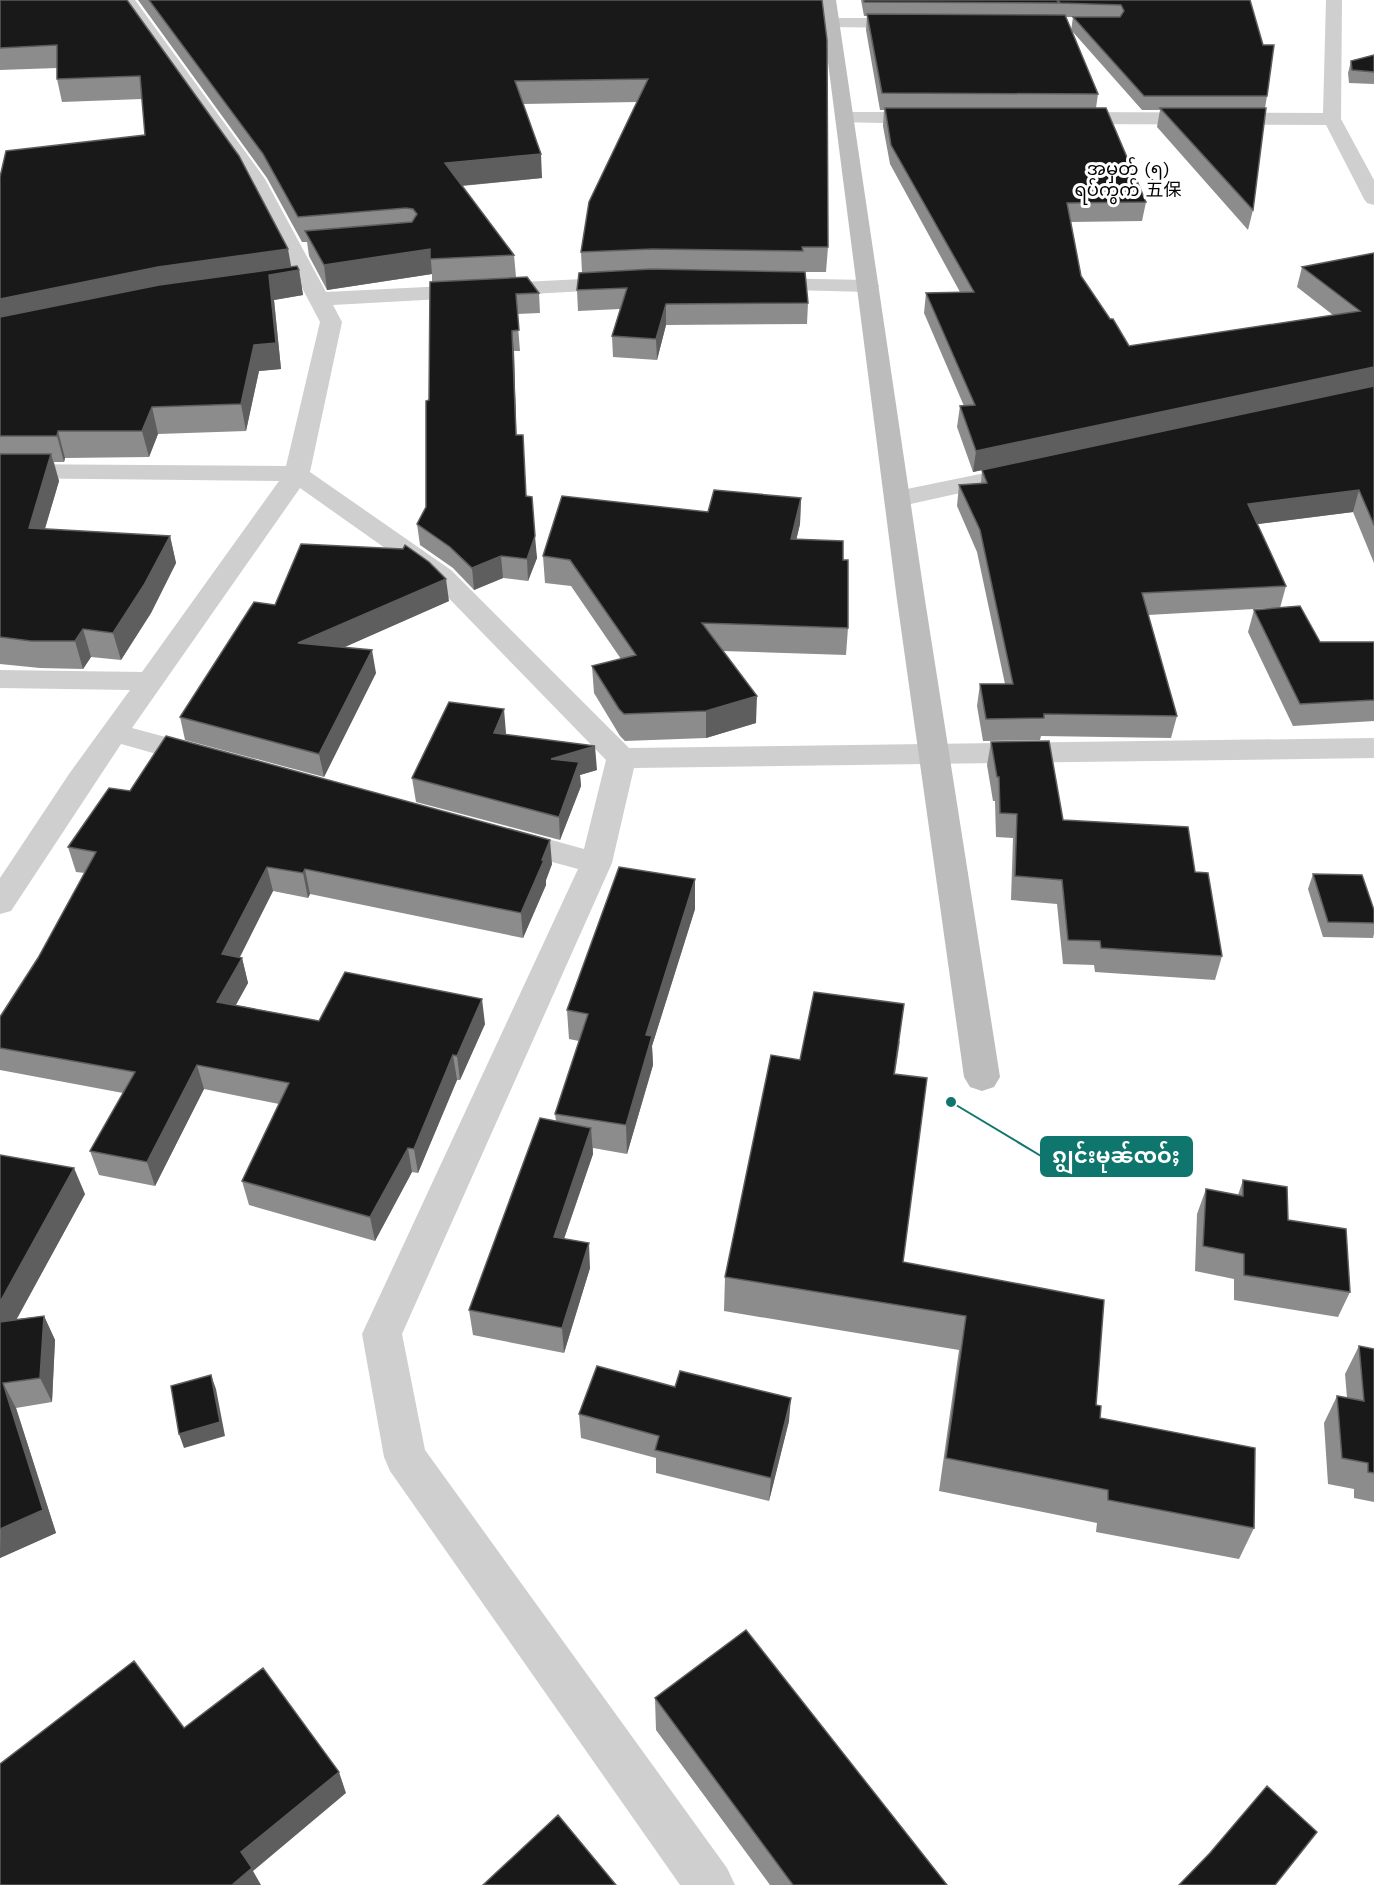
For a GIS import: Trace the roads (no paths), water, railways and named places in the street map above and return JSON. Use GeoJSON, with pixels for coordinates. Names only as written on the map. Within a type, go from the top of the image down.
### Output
{"type":"FeatureCollection","features":[{"type":"Feature","properties":{"kind":"street"},"geometry":{"type":"LineString","coordinates":[[0,903],[150,681],[297,474],[331,322],[306,288],[255,179],[127,0]]}},
{"type":"Feature","properties":{"kind":"street"},"geometry":{"type":"LineString","coordinates":[[1334,0],[1332,118],[1374,199]]}},
{"type":"Feature","properties":{"kind":"street"},"geometry":{"type":"LineString","coordinates":[[924,23],[830,11],[897,499],[982,1077]]}},
{"type":"Feature","properties":{"kind":"street"},"geometry":{"type":"LineString","coordinates":[[844,118],[950,118]]}},
{"type":"Feature","properties":{"kind":"street"},"geometry":{"type":"LineString","coordinates":[[1044,118],[1332,118]]}},
{"type":"Feature","properties":{"kind":"street"},"geometry":{"type":"LineString","coordinates":[[306,288],[641,282]]}},
{"type":"Feature","properties":{"kind":"street"},"geometry":{"type":"LineString","coordinates":[[736,283],[868,286]]}},
{"type":"Feature","properties":{"kind":"street"},"geometry":{"type":"LineString","coordinates":[[897,499],[1048,466]]}},
{"type":"Feature","properties":{"kind":"street"},"geometry":{"type":"LineString","coordinates":[[0,471],[297,474],[442,576],[621,758],[1374,748]]}},
{"type":"Feature","properties":{"kind":"street"},"geometry":{"type":"LineString","coordinates":[[0,679],[150,681]]}},
{"type":"Feature","properties":{"kind":"street"},"geometry":{"type":"LineString","coordinates":[[114,733],[229,764]]}},
{"type":"Feature","properties":{"kind":"street"},"geometry":{"type":"LineString","coordinates":[[621,758],[596,863],[382,1334],[405,1457],[710,1885]]}},
{"type":"Feature","properties":{"kind":"street"},"geometry":{"type":"LineString","coordinates":[[481,832],[596,863]]}},
{"type":"Feature","properties":{"kind":"place","name":"ၵျွင်းမုၼ်ၸဝ်ႈ"},"geometry":{"type":"Point","coordinates":[951,1102]}},
{"type":"Feature","properties":{"kind":"district","name":"အမှတ် (၅) ရပ်ကွက် 五保"},"geometry":{"type":"Point","coordinates":[1128,178]}}]}
